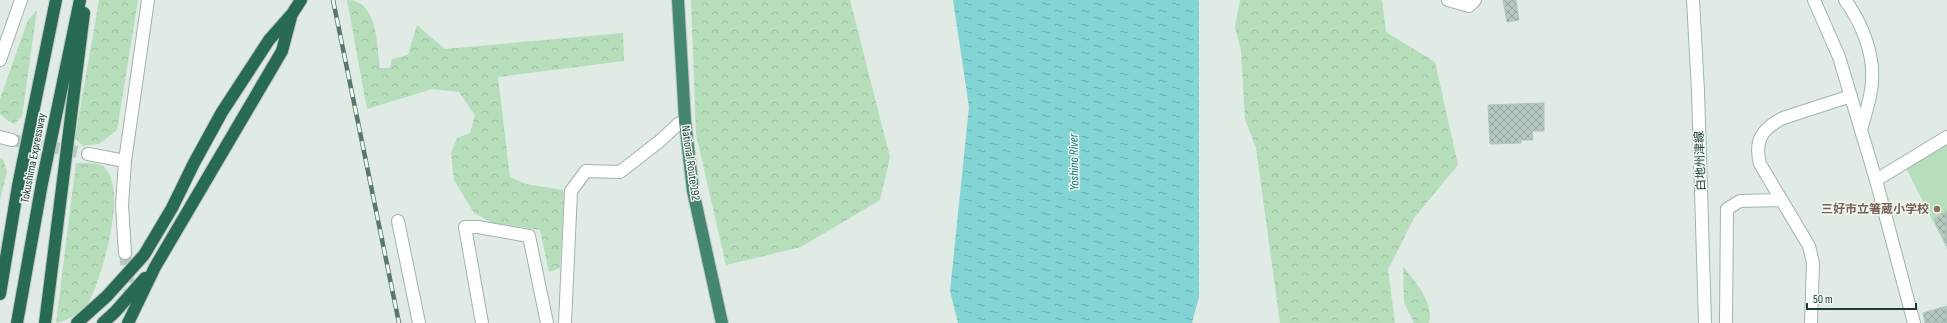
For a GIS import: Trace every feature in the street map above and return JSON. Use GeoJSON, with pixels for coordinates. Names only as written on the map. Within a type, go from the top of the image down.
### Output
{"type":"FeatureCollection","features":[{"type":"Feature","properties":{"kind":"highway","name":"Tokushima Expressway"},"geometry":{"type":"LineString","coordinates":[[0,294],[18,186],[56,0]]}},
{"type":"Feature","properties":{"kind":"highway","name":"Tokushima Expressway"},"geometry":{"type":"LineString","coordinates":[[17,323],[42,183],[80,0]]}},
{"type":"Feature","properties":{"kind":"highway"},"geometry":{"type":"LineString","coordinates":[[45,323],[86,0]]}},
{"type":"Feature","properties":{"kind":"highway"},"geometry":{"type":"LineString","coordinates":[[77,323],[107,296],[144,255],[172,208],[194,163],[222,112],[269,40],[292,14],[301,0]]}},
{"type":"Feature","properties":{"kind":"highway","name":"National Route 192"},"geometry":{"type":"LineString","coordinates":[[678,0],[685,121],[693,191],[722,323]]}},
{"type":"Feature","properties":{"kind":"highway"},"geometry":{"type":"LineString","coordinates":[[128,323],[155,267],[282,51],[292,14]]}},
{"type":"Feature","properties":{"kind":"highway"},"geometry":{"type":"LineString","coordinates":[[103,323],[115,312],[155,267]]}},
{"type":"Feature","properties":{"kind":"street"},"geometry":{"type":"LineString","coordinates":[[0,60],[21,0]]}},
{"type":"Feature","properties":{"kind":"street"},"geometry":{"type":"LineString","coordinates":[[125,253],[122,205],[125,161],[148,0]]}},
{"type":"Feature","properties":{"kind":"street"},"geometry":{"type":"LineString","coordinates":[[1448,0],[1468,6],[1475,0]]}},
{"type":"Feature","properties":{"kind":"street","name":"白地州津線"},"geometry":{"type":"LineString","coordinates":[[1693,0],[1698,91],[1705,323]]}},
{"type":"Feature","properties":{"kind":"street"},"geometry":{"type":"LineString","coordinates":[[1814,0],[1839,57],[1876,180],[1914,323]]}},
{"type":"Feature","properties":{"kind":"street"},"geometry":{"type":"LineString","coordinates":[[1845,0],[1852,9],[1872,56],[1872,81],[1861,130]]}},
{"type":"Feature","properties":{"kind":"street"},"geometry":{"type":"LineString","coordinates":[[1811,323],[1813,263],[1809,246],[1760,164],[1757,153],[1760,138],[1769,127],[1783,118],[1851,96]]}},
{"type":"Feature","properties":{"kind":"street"},"geometry":{"type":"LineString","coordinates":[[565,323],[571,191],[586,171],[620,172],[661,140],[678,124],[685,121]]}},
{"type":"Feature","properties":{"kind":"street"},"geometry":{"type":"LineString","coordinates":[[1876,180],[1947,137]]}},
{"type":"Feature","properties":{"kind":"street"},"geometry":{"type":"LineString","coordinates":[[88,154],[125,161]]}},
{"type":"Feature","properties":{"kind":"street"},"geometry":{"type":"LineString","coordinates":[[1726,323],[1727,209],[1740,201],[1782,200]]}},
{"type":"Feature","properties":{"kind":"street"},"geometry":{"type":"LineString","coordinates":[[398,220],[419,323]]}},
{"type":"Feature","properties":{"kind":"street"},"geometry":{"type":"LineString","coordinates":[[482,323],[465,227],[478,227],[529,236],[547,323]]}},
{"type":"Feature","properties":{"kind":"green space"},"geometry":{"type":"Polygon","coordinates":[[[99,0],[138,0],[117,130],[99,144],[83,146],[75,138],[99,0]]]}},
{"type":"Feature","properties":{"kind":"green space"},"geometry":{"type":"Polygon","coordinates":[[[347,0],[357,2],[365,8],[370,16],[374,26],[380,68],[390,68],[392,59],[408,55],[417,25],[445,49],[623,33],[624,61],[498,77],[510,177],[525,184],[564,190],[560,268],[549,272],[540,230],[493,223],[474,213],[454,180],[451,153],[457,138],[470,133],[475,115],[459,92],[432,89],[367,109],[347,0]]]}},
{"type":"Feature","properties":{"kind":"green space"},"geometry":{"type":"Polygon","coordinates":[[[691,0],[850,0],[890,157],[880,200],[801,247],[726,265],[696,134],[691,0]]]}},
{"type":"Feature","properties":{"kind":"green space"},"geometry":{"type":"Polygon","coordinates":[[[1240,0],[1382,0],[1386,32],[1435,62],[1458,165],[1414,218],[1388,270],[1395,323],[1280,323],[1256,148],[1245,119],[1241,50],[1235,27],[1240,0]]]}},
{"type":"Feature","properties":{"kind":"green space"},"geometry":{"type":"Polygon","coordinates":[[[37,10],[22,116],[15,124],[8,121],[0,114],[0,99],[28,20],[37,10]]]}},
{"type":"Feature","properties":{"kind":"green space","name":"三好市立箸蔵小学校"},"geometry":{"type":"Polygon","coordinates":[[[1947,143],[1947,249],[1906,168],[1947,143]]]}},
{"type":"Feature","properties":{"kind":"green space"},"geometry":{"type":"Polygon","coordinates":[[[0,158],[3,159],[7,172],[0,200],[0,158]]]}},
{"type":"Feature","properties":{"kind":"green space"},"geometry":{"type":"Polygon","coordinates":[[[76,163],[95,164],[105,168],[111,180],[114,196],[113,215],[105,257],[93,294],[87,306],[72,317],[56,323],[76,163]]]}},
{"type":"Feature","properties":{"kind":"green space"},"geometry":{"type":"Polygon","coordinates":[[[1403,266],[1418,285],[1426,300],[1429,308],[1429,323],[1414,323],[1404,302],[1403,266]]]}},
{"type":"Feature","properties":{"kind":"water","name":"Yoshino River"},"geometry":{"type":"Polygon","coordinates":[[[953,0],[1199,0],[1199,297],[1192,323],[958,323],[950,291],[969,107],[953,0]]]}},
{"type":"Feature","properties":{"kind":"building"},"geometry":{"type":"Polygon","coordinates":[[[1503,0],[1516,0],[1519,20],[1507,22],[1503,0]]]}},
{"type":"Feature","properties":{"kind":"building"},"geometry":{"type":"Polygon","coordinates":[[[1544,103],[1544,131],[1532,131],[1533,140],[1521,140],[1521,143],[1490,144],[1488,105],[1544,103]]]}},
{"type":"Feature","properties":{"kind":"building"},"geometry":{"type":"Polygon","coordinates":[[[1947,211],[1947,246],[1935,222],[1935,218],[1947,211]]]}},
{"type":"Feature","properties":{"kind":"building"},"geometry":{"type":"Polygon","coordinates":[[[1947,306],[1947,323],[1925,323],[1923,313],[1947,306]]]}},
{"type":"Feature","properties":{"kind":"tunnel"},"geometry":{"type":"LineString","coordinates":[[12,140],[88,154]]}},
{"type":"Feature","properties":{"kind":"tunnel"},"geometry":{"type":"LineString","coordinates":[[125,253],[131,303]]}},
{"type":"Feature","properties":{"kind":"railway"},"geometry":{"type":"LineString","coordinates":[[333,0],[399,323]]}},
{"type":"Feature","properties":{"kind":"place","name":"三好市立箸蔵小学校"},"geometry":{"type":"Point","coordinates":[1937,209]}}]}
